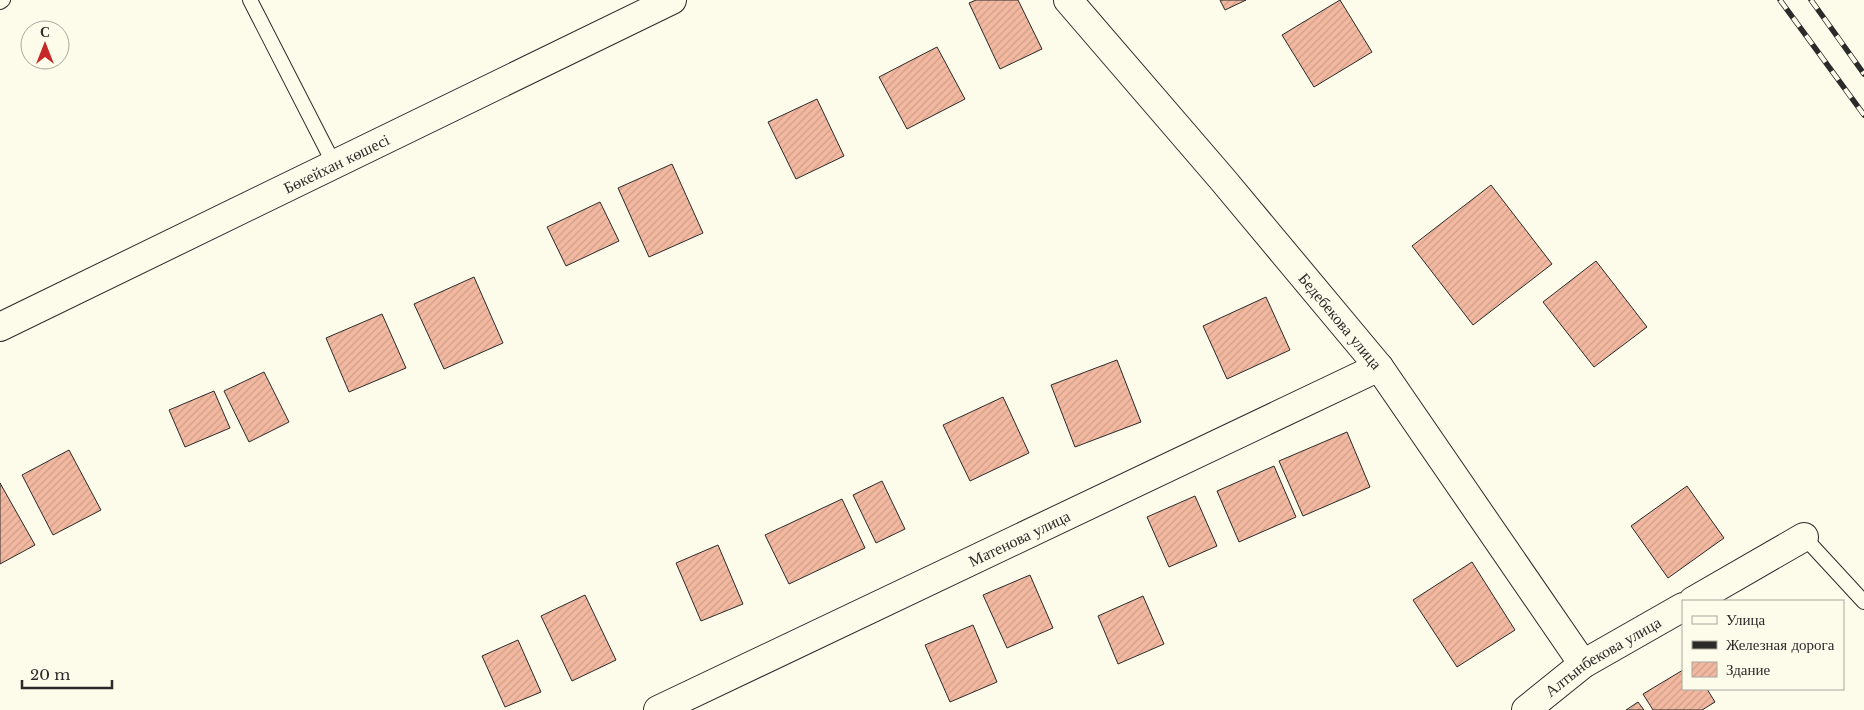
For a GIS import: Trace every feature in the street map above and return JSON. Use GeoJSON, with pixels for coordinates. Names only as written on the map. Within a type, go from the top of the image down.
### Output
{"type":"FeatureCollection","features":[{"type":"Feature","properties":{"kind":"street","name":"Бөкейхан көшесі"},"geometry":{"type":"LineString","coordinates":[[0,327],[672,0]]}},
{"type":"Feature","properties":{"kind":"street","name":"Бедебекова улица"},"geometry":{"type":"LineString","coordinates":[[1068,0],[1223,180],[1379,367],[1583,664]]}},
{"type":"Feature","properties":{"kind":"street","name":"Матенова улица"},"geometry":{"type":"LineString","coordinates":[[658,710],[1379,367]]}},
{"type":"Feature","properties":{"kind":"street"},"geometry":{"type":"LineString","coordinates":[[1695,600],[1804,537]]}},
{"type":"Feature","properties":{"kind":"street","name":"Алтынбекова улица"},"geometry":{"type":"LineString","coordinates":[[1526,710],[1583,664],[1682,608]]}},
{"type":"Feature","properties":{"kind":"lane"},"geometry":{"type":"LineString","coordinates":[[250,0],[334,164]]}},
{"type":"Feature","properties":{"kind":"lane"},"geometry":{"type":"LineString","coordinates":[[1804,537],[1864,602]]}},
{"type":"Feature","properties":{"kind":"building"},"geometry":{"type":"Polygon","coordinates":[[[976,0],[1018,0],[1042,49],[1000,69],[969,3],[976,0]]]}},
{"type":"Feature","properties":{"kind":"building"},"geometry":{"type":"Polygon","coordinates":[[[1220,0],[1246,0],[1225,10],[1220,0]]]}},
{"type":"Feature","properties":{"kind":"building"},"geometry":{"type":"Polygon","coordinates":[[[1340,0],[1372,52],[1314,87],[1282,35],[1340,0]]]}},
{"type":"Feature","properties":{"kind":"building"},"geometry":{"type":"Polygon","coordinates":[[[937,47],[965,99],[907,129],[879,77],[937,47]]]}},
{"type":"Feature","properties":{"kind":"building"},"geometry":{"type":"Polygon","coordinates":[[[817,99],[844,156],[796,179],[768,122],[817,99]]]}},
{"type":"Feature","properties":{"kind":"building"},"geometry":{"type":"Polygon","coordinates":[[[672,164],[703,233],[649,257],[618,188],[672,164]]]}},
{"type":"Feature","properties":{"kind":"building"},"geometry":{"type":"Polygon","coordinates":[[[1491,185],[1552,264],[1473,325],[1412,246],[1491,185]]]}},
{"type":"Feature","properties":{"kind":"building"},"geometry":{"type":"Polygon","coordinates":[[[600,202],[619,241],[566,266],[547,227],[600,202]]]}},
{"type":"Feature","properties":{"kind":"building"},"geometry":{"type":"Polygon","coordinates":[[[1596,261],[1647,327],[1594,367],[1543,302],[1596,261]]]}},
{"type":"Feature","properties":{"kind":"building"},"geometry":{"type":"Polygon","coordinates":[[[474,277],[503,343],[444,369],[414,304],[474,277]]]}},
{"type":"Feature","properties":{"kind":"building"},"geometry":{"type":"Polygon","coordinates":[[[1266,297],[1290,350],[1227,379],[1203,326],[1266,297]]]}},
{"type":"Feature","properties":{"kind":"building"},"geometry":{"type":"Polygon","coordinates":[[[382,314],[406,368],[349,392],[326,338],[382,314]]]}},
{"type":"Feature","properties":{"kind":"building"},"geometry":{"type":"Polygon","coordinates":[[[1117,360],[1141,422],[1075,447],[1051,385],[1117,360]]]}},
{"type":"Feature","properties":{"kind":"building"},"geometry":{"type":"Polygon","coordinates":[[[264,372],[289,422],[249,442],[224,391],[264,372]]]}},
{"type":"Feature","properties":{"kind":"building"},"geometry":{"type":"Polygon","coordinates":[[[214,391],[230,428],[185,447],[169,410],[214,391]]]}},
{"type":"Feature","properties":{"kind":"building"},"geometry":{"type":"Polygon","coordinates":[[[1003,397],[1029,453],[970,481],[943,425],[1003,397]]]}},
{"type":"Feature","properties":{"kind":"building"},"geometry":{"type":"Polygon","coordinates":[[[1347,432],[1370,487],[1303,516],[1279,461],[1347,432]]]}},
{"type":"Feature","properties":{"kind":"building"},"geometry":{"type":"Polygon","coordinates":[[[69,450],[101,510],[53,535],[22,475],[69,450]]]}},
{"type":"Feature","properties":{"kind":"building"},"geometry":{"type":"Polygon","coordinates":[[[1274,466],[1296,517],[1239,542],[1217,491],[1274,466]]]}},
{"type":"Feature","properties":{"kind":"building"},"geometry":{"type":"Polygon","coordinates":[[[882,481],[905,529],[876,543],[853,495],[882,481]]]}},
{"type":"Feature","properties":{"kind":"building"},"geometry":{"type":"Polygon","coordinates":[[[0,483],[35,545],[0,564],[0,483]]]}},
{"type":"Feature","properties":{"kind":"building"},"geometry":{"type":"Polygon","coordinates":[[[1687,486],[1724,538],[1668,578],[1631,526],[1687,486]]]}},
{"type":"Feature","properties":{"kind":"building"},"geometry":{"type":"Polygon","coordinates":[[[1195,496],[1217,546],[1169,567],[1147,517],[1195,496]]]}},
{"type":"Feature","properties":{"kind":"building"},"geometry":{"type":"Polygon","coordinates":[[[842,499],[865,548],[789,584],[765,535],[842,499]]]}},
{"type":"Feature","properties":{"kind":"building"},"geometry":{"type":"Polygon","coordinates":[[[718,545],[743,604],[701,621],[676,563],[718,545]]]}},
{"type":"Feature","properties":{"kind":"building"},"geometry":{"type":"Polygon","coordinates":[[[1472,562],[1515,630],[1457,667],[1413,600],[1472,562]]]}},
{"type":"Feature","properties":{"kind":"building"},"geometry":{"type":"Polygon","coordinates":[[[1030,575],[1053,628],[1007,648],[983,595],[1030,575]]]}},
{"type":"Feature","properties":{"kind":"building"},"geometry":{"type":"Polygon","coordinates":[[[585,595],[616,660],[572,681],[541,616],[585,595]]]}},
{"type":"Feature","properties":{"kind":"building"},"geometry":{"type":"Polygon","coordinates":[[[1143,596],[1164,644],[1118,664],[1098,616],[1143,596]]]}},
{"type":"Feature","properties":{"kind":"building"},"geometry":{"type":"Polygon","coordinates":[[[973,625],[997,682],[950,702],[925,645],[973,625]]]}},
{"type":"Feature","properties":{"kind":"building"},"geometry":{"type":"Polygon","coordinates":[[[518,640],[541,692],[505,707],[482,656],[518,640]]]}},
{"type":"Feature","properties":{"kind":"building"},"geometry":{"type":"Polygon","coordinates":[[[1682,671],[1682,690],[1708,690],[1715,702],[1702,710],[1653,710],[1643,694],[1682,671]]]}},
{"type":"Feature","properties":{"kind":"building"},"geometry":{"type":"Polygon","coordinates":[[[1638,702],[1644,710],[1626,710],[1638,702]]]}},
{"type":"Feature","properties":{"kind":"railway"},"geometry":{"type":"LineString","coordinates":[[1780,0],[1864,115]]}},
{"type":"Feature","properties":{"kind":"railway"},"geometry":{"type":"LineString","coordinates":[[1811,0],[1864,74]]}}]}
